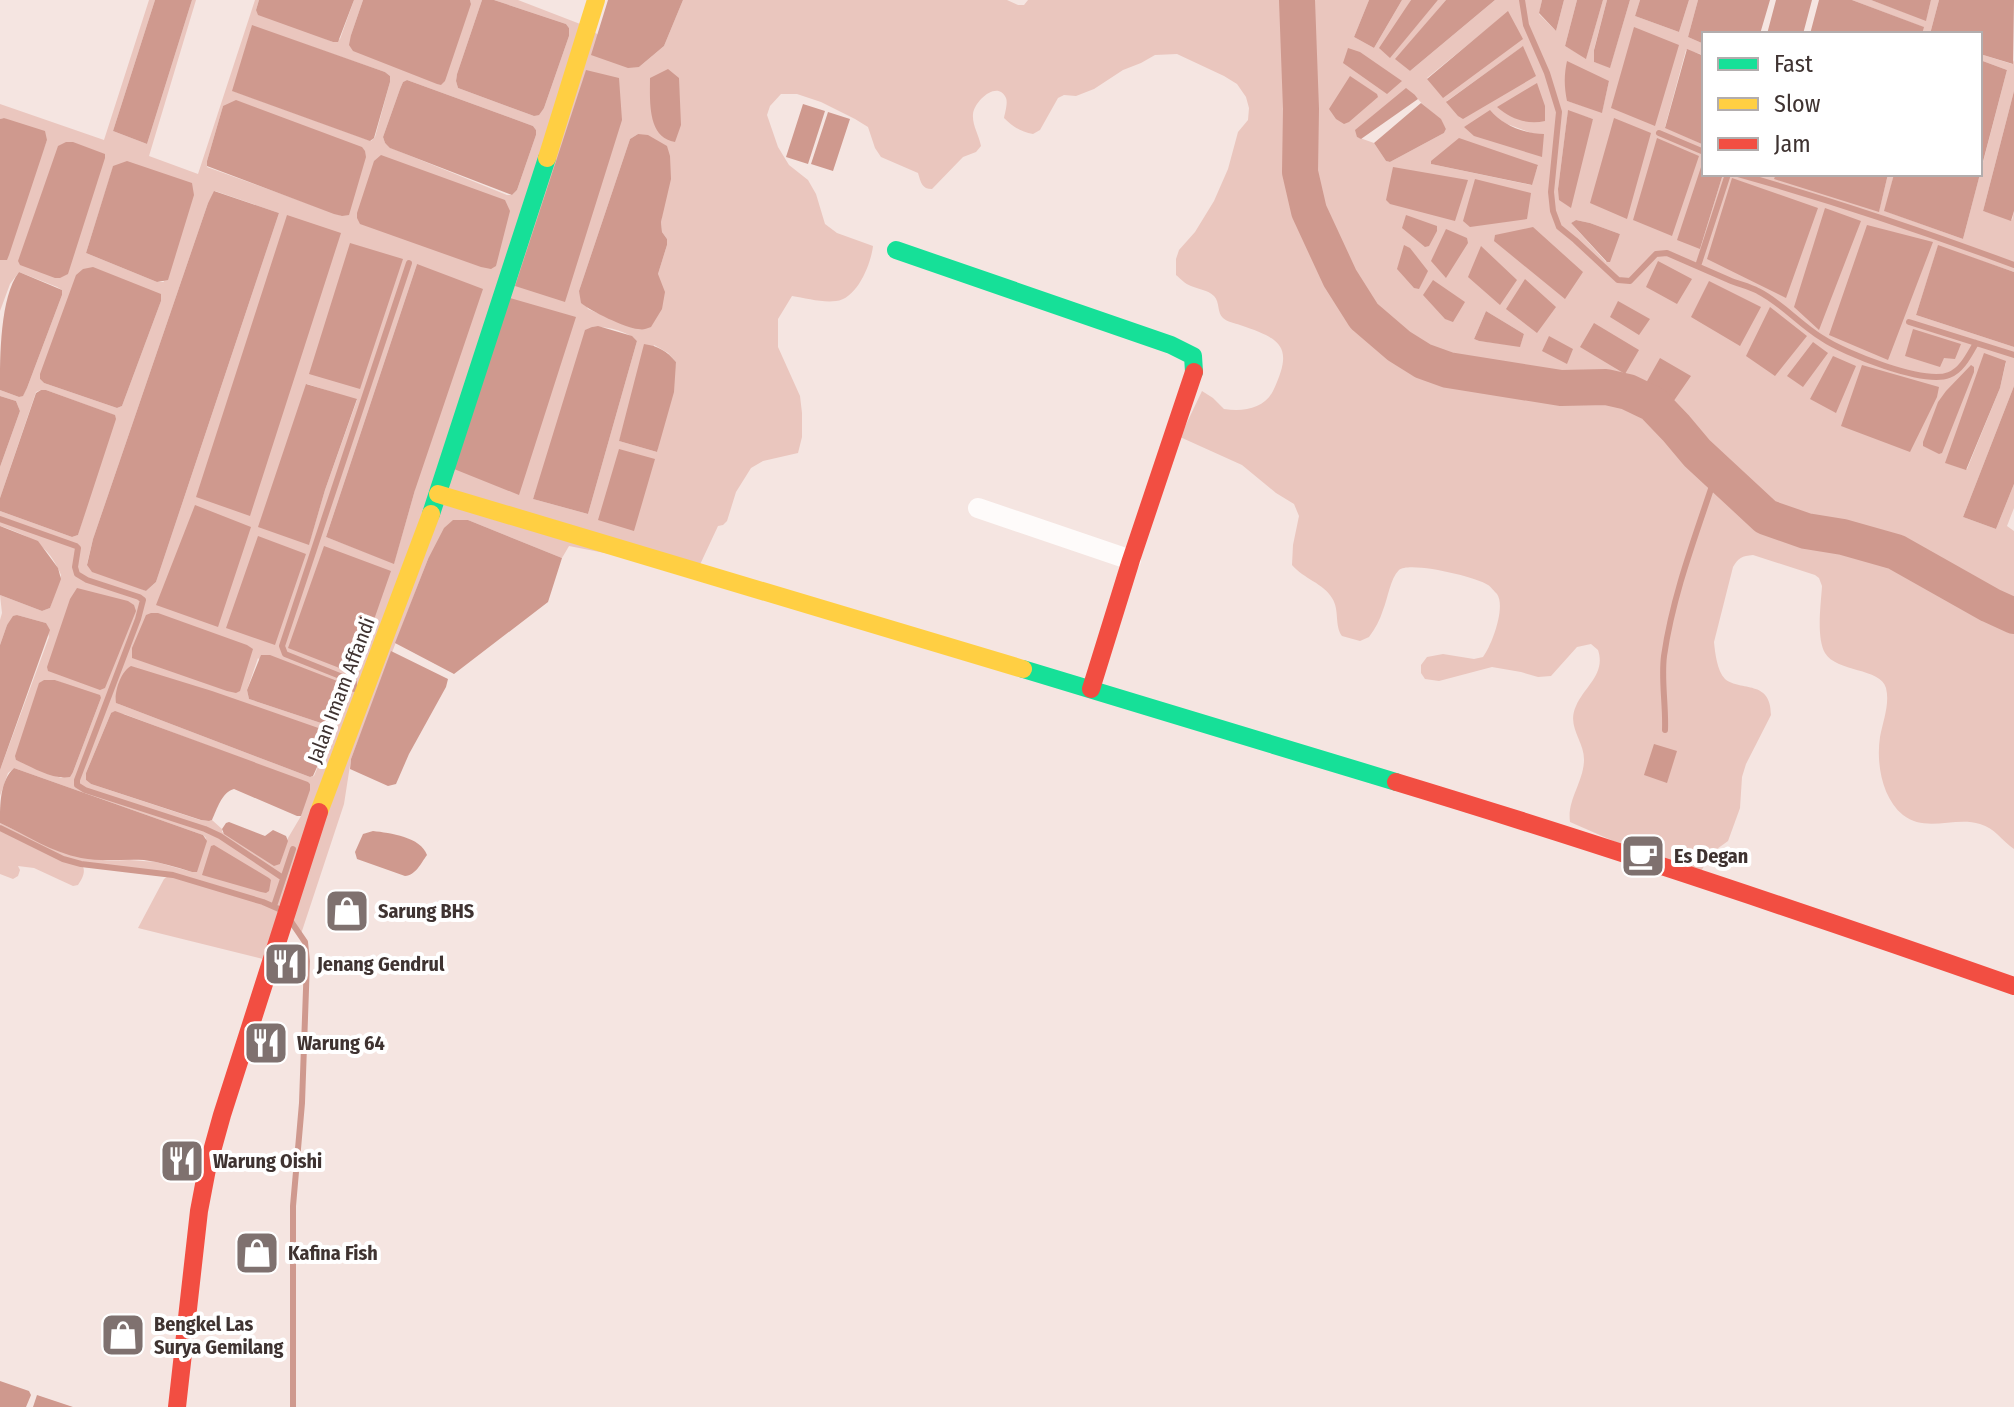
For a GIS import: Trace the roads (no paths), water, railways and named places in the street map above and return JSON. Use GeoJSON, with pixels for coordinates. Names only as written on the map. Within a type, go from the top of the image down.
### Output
{"type":"FeatureCollection","features":[{"type":"Feature","properties":{"kind":"street","name":"Jalan Imam Affandi"},"geometry":{"type":"LineString","coordinates":[[177,1407],[199,1211],[222,1115],[321,807],[438,494],[596,0]]}},
{"type":"Feature","properties":{"kind":"street"},"geometry":{"type":"LineString","coordinates":[[896,250],[1171,345],[1193,356],[1195,368],[1091,689]]}},
{"type":"Feature","properties":{"kind":"street"},"geometry":{"type":"LineString","coordinates":[[438,494],[1491,811],[1814,916],[2014,986]]}},
{"type":"Feature","properties":{"kind":"street"},"geometry":{"type":"LineString","coordinates":[[978,508],[1131,560]]}},
{"type":"Feature","properties":{"kind":"waterway"},"geometry":{"type":"LineString","coordinates":[[1297,0],[1300,172],[1309,211],[1340,278],[1364,316],[1399,346],[1423,361],[1448,370],[1561,388],[1606,387],[1628,392],[1653,404],[1697,453],[1766,517],[1806,531],[1843,537],[1896,552],[2014,616]]}},
{"type":"Feature","properties":{"kind":"waterway"},"geometry":{"type":"LineString","coordinates":[[1522,0],[1526,25],[1547,73],[1559,112],[1551,192],[1553,211],[1559,227],[1618,280],[1630,281],[1656,254],[1667,253],[1758,291],[1814,332],[1848,352],[1922,376],[1954,373],[1976,343]]}},
{"type":"Feature","properties":{"kind":"waterway"},"geometry":{"type":"LineString","coordinates":[[1659,133],[1702,151]]}},
{"type":"Feature","properties":{"kind":"waterway"},"geometry":{"type":"LineString","coordinates":[[1698,266],[1727,176]]}},
{"type":"Feature","properties":{"kind":"waterway"},"geometry":{"type":"LineString","coordinates":[[1745,176],[1877,216],[2014,265]]}},
{"type":"Feature","properties":{"kind":"waterway"},"geometry":{"type":"LineString","coordinates":[[354,689],[354,683],[350,680],[285,654],[282,646],[409,263]]}},
{"type":"Feature","properties":{"kind":"waterway"},"geometry":{"type":"LineString","coordinates":[[1909,322],[2014,355]]}},
{"type":"Feature","properties":{"kind":"waterway"},"geometry":{"type":"LineString","coordinates":[[1665,730],[1663,665],[1668,632],[1686,563],[1717,471]]}},
{"type":"Feature","properties":{"kind":"waterway"},"geometry":{"type":"LineString","coordinates":[[0,519],[76,546],[77,574],[143,600],[77,785],[205,829],[283,878]]}},
{"type":"Feature","properties":{"kind":"waterway"},"geometry":{"type":"LineString","coordinates":[[0,828],[63,859],[173,875],[279,909]]}},
{"type":"Feature","properties":{"kind":"waterway"},"geometry":{"type":"LineString","coordinates":[[274,906],[293,849]]}},
{"type":"Feature","properties":{"kind":"waterway"},"geometry":{"type":"LineString","coordinates":[[292,923],[305,942],[307,961],[302,1103],[293,1206],[293,1407]]}},
{"type":"Feature","properties":{"kind":"place","name":"Es Degan"},"geometry":{"type":"Point","coordinates":[1643,856]}},
{"type":"Feature","properties":{"kind":"place","name":"Sarung BHS"},"geometry":{"type":"Point","coordinates":[347,911]}},
{"type":"Feature","properties":{"kind":"place","name":"Jenang Gendrul"},"geometry":{"type":"Point","coordinates":[286,964]}},
{"type":"Feature","properties":{"kind":"place","name":"Warung 64"},"geometry":{"type":"Point","coordinates":[266,1043]}},
{"type":"Feature","properties":{"kind":"place","name":"Warung Oishi"},"geometry":{"type":"Point","coordinates":[182,1161]}},
{"type":"Feature","properties":{"kind":"place","name":"Kafina Fish"},"geometry":{"type":"Point","coordinates":[257,1253]}},
{"type":"Feature","properties":{"kind":"place","name":"Bengkel Las Surya Gemilang"},"geometry":{"type":"Point","coordinates":[123,1335]}}]}
